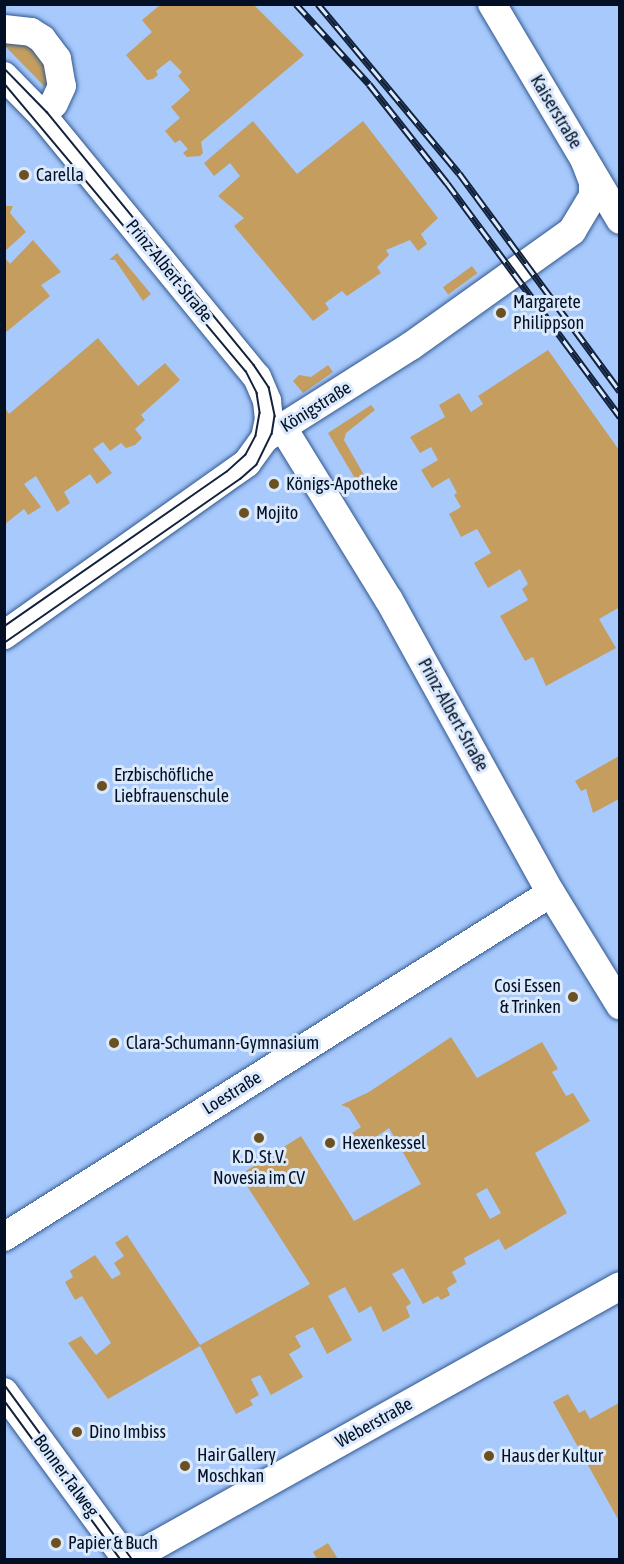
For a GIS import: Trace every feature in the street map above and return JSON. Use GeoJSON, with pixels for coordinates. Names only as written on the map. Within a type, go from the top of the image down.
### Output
{"type":"FeatureCollection","features":[{"type":"Feature","properties":{"kind":"street","name":"Kaiserstraße"},"geometry":{"type":"LineString","coordinates":[[492,4],[620,219]]}},
{"type":"Feature","properties":{"kind":"street"},"geometry":{"type":"LineString","coordinates":[[4,29],[31,32],[42,39],[57,59],[62,86],[54,103],[42,116]]}},
{"type":"Feature","properties":{"kind":"street","name":"Prinz-Albert-Straße"},"geometry":{"type":"LineString","coordinates":[[7,84],[42,116],[257,377],[267,400],[274,433],[389,600],[551,893],[620,1005]]}},
{"type":"Feature","properties":{"kind":"street","name":"Königstraße"},"geometry":{"type":"LineString","coordinates":[[4,635],[247,462],[274,433],[411,346],[572,231],[592,196],[593,182],[585,161]]}},
{"type":"Feature","properties":{"kind":"street","name":"Loestraße"},"geometry":{"type":"LineString","coordinates":[[4,1237],[551,893]]}},
{"type":"Feature","properties":{"kind":"street","name":"Weberstraße"},"geometry":{"type":"LineString","coordinates":[[128,1560],[620,1286]]}},
{"type":"Feature","properties":{"kind":"street","name":"Bonner Talweg"},"geometry":{"type":"LineString","coordinates":[[4,1392],[128,1560]]}},
{"type":"Feature","properties":{"kind":"shaded area"},"geometry":{"type":"Polygon","coordinates":[[[160,5],[254,5],[304,55],[201,142],[203,153],[200,156],[187,157],[183,153],[188,149],[180,140],[175,143],[165,131],[180,118],[171,107],[190,90],[178,76],[182,72],[170,60],[156,71],[158,75],[147,80],[126,55],[152,32],[142,20],[160,5]]]}},
{"type":"Feature","properties":{"kind":"shaded area"},"geometry":{"type":"Polygon","coordinates":[[[5,38],[20,39],[46,61],[47,89],[5,46],[5,38]]]}},
{"type":"Feature","properties":{"kind":"shaded area"},"geometry":{"type":"Polygon","coordinates":[[[253,121],[297,174],[363,121],[438,218],[421,234],[427,244],[418,251],[410,240],[386,250],[389,255],[377,267],[381,273],[347,296],[342,291],[325,303],[329,309],[313,321],[234,226],[244,218],[218,196],[240,176],[230,163],[214,176],[204,163],[253,121]]]}},
{"type":"Feature","properties":{"kind":"shaded area"},"geometry":{"type":"Polygon","coordinates":[[[5,206],[13,206],[10,213],[26,232],[5,251],[5,206]]]}},
{"type":"Feature","properties":{"kind":"shaded area"},"geometry":{"type":"Polygon","coordinates":[[[33,240],[61,272],[41,285],[50,296],[5,333],[5,258],[10,264],[33,240]]]}},
{"type":"Feature","properties":{"kind":"shaded area"},"geometry":{"type":"Polygon","coordinates":[[[117,253],[151,294],[143,301],[115,260],[109,260],[117,253]]]}},
{"type":"Feature","properties":{"kind":"shaded area"},"geometry":{"type":"Polygon","coordinates":[[[472,266],[477,273],[448,294],[443,287],[472,266]]]}},
{"type":"Feature","properties":{"kind":"shaded area"},"geometry":{"type":"Polygon","coordinates":[[[98,338],[138,386],[165,363],[180,380],[141,415],[145,420],[135,429],[142,438],[135,445],[126,448],[121,443],[110,451],[103,442],[93,449],[112,473],[97,484],[90,474],[64,492],[70,503],[57,512],[36,476],[24,484],[41,507],[28,515],[24,509],[5,524],[5,408],[9,414],[98,338]]]}},
{"type":"Feature","properties":{"kind":"shaded area"},"geometry":{"type":"Polygon","coordinates":[[[548,350],[619,450],[620,607],[599,619],[616,648],[546,686],[533,657],[525,661],[500,616],[528,600],[522,589],[528,584],[520,569],[488,588],[474,563],[491,553],[477,529],[461,537],[449,514],[461,507],[454,495],[457,493],[449,478],[432,488],[421,470],[438,460],[431,447],[420,453],[410,437],[445,417],[439,405],[459,393],[471,412],[483,404],[478,396],[548,350]]]}},
{"type":"Feature","properties":{"kind":"shaded area"},"geometry":{"type":"Polygon","coordinates":[[[328,365],[333,372],[303,393],[293,381],[299,375],[311,377],[328,365]]]}},
{"type":"Feature","properties":{"kind":"shaded area"},"geometry":{"type":"Polygon","coordinates":[[[371,405],[375,410],[346,433],[344,440],[368,482],[360,487],[328,433],[371,405]]]}},
{"type":"Feature","properties":{"kind":"shaded area"},"geometry":{"type":"Polygon","coordinates":[[[619,756],[619,799],[593,813],[586,789],[581,791],[575,781],[619,756]]]}},
{"type":"Feature","properties":{"kind":"shaded area"},"geometry":{"type":"Polygon","coordinates":[[[451,1037],[477,1078],[542,1042],[558,1069],[552,1072],[566,1096],[573,1093],[590,1121],[535,1153],[567,1213],[505,1250],[499,1239],[464,1258],[466,1264],[452,1272],[457,1282],[447,1288],[450,1295],[441,1300],[438,1296],[423,1304],[403,1268],[392,1274],[411,1303],[406,1307],[410,1317],[383,1332],[371,1306],[359,1313],[345,1287],[328,1296],[352,1340],[327,1354],[313,1327],[295,1336],[301,1347],[289,1354],[303,1377],[271,1395],[260,1375],[251,1379],[259,1395],[250,1400],[253,1405],[236,1414],[200,1346],[108,1399],[68,1343],[81,1336],[96,1355],[111,1343],[82,1296],[75,1300],[65,1282],[73,1277],[70,1271],[95,1255],[112,1279],[121,1274],[114,1263],[124,1256],[115,1243],[127,1235],[200,1345],[310,1284],[240,1175],[301,1136],[354,1221],[421,1184],[389,1128],[358,1149],[349,1135],[361,1127],[349,1108],[341,1105],[369,1092],[451,1037]],[[487,1188],[476,1194],[490,1219],[501,1213],[487,1188]]]}},
{"type":"Feature","properties":{"kind":"shaded area"},"geometry":{"type":"Polygon","coordinates":[[[568,1394],[579,1413],[585,1410],[590,1419],[619,1403],[619,1521],[553,1402],[568,1394]]]}},
{"type":"Feature","properties":{"kind":"shaded area"},"geometry":{"type":"Polygon","coordinates":[[[328,1543],[338,1559],[317,1559],[313,1552],[328,1543]]]}},
{"type":"Feature","properties":{"kind":"tram line"},"geometry":{"type":"LineString","coordinates":[[4,68],[47,112],[254,365],[269,387],[275,416],[272,434],[257,465],[241,479],[4,644]]}},
{"type":"Feature","properties":{"kind":"tram line"},"geometry":{"type":"LineString","coordinates":[[4,83],[246,371],[257,393],[260,413],[256,436],[246,455],[227,472],[4,627]]}},
{"type":"Feature","properties":{"kind":"tram line"},"geometry":{"type":"LineString","coordinates":[[4,1384],[133,1560]]}},
{"type":"Feature","properties":{"kind":"tram line"},"geometry":{"type":"LineString","coordinates":[[4,1400],[121,1560]]}},
{"type":"Feature","properties":{"kind":"railway"},"geometry":{"type":"LineString","coordinates":[[296,4],[369,84],[447,183],[620,417]]}},
{"type":"Feature","properties":{"kind":"railway"},"geometry":{"type":"LineString","coordinates":[[318,4],[459,173],[620,391]]}},
{"type":"Feature","properties":{"kind":"place","name":"Carella"},"geometry":{"type":"Point","coordinates":[24,175]}},
{"type":"Feature","properties":{"kind":"place","name":"Margarete Philippson"},"geometry":{"type":"Point","coordinates":[501,313]}},
{"type":"Feature","properties":{"kind":"place","name":"Königs-Apotheke"},"geometry":{"type":"Point","coordinates":[274,484]}},
{"type":"Feature","properties":{"kind":"place","name":"Mojito"},"geometry":{"type":"Point","coordinates":[244,513]}},
{"type":"Feature","properties":{"kind":"place","name":"Erzbischöfliche Liebfrauenschule"},"geometry":{"type":"Point","coordinates":[102,786]}},
{"type":"Feature","properties":{"kind":"place","name":"Cosi Essen & Trinken"},"geometry":{"type":"Point","coordinates":[573,997]}},
{"type":"Feature","properties":{"kind":"place","name":"Clara-Schumann-Gymnasium"},"geometry":{"type":"Point","coordinates":[114,1043]}},
{"type":"Feature","properties":{"kind":"place","name":"K.D. St.V. Novesia im CV"},"geometry":{"type":"Point","coordinates":[259,1138]}},
{"type":"Feature","properties":{"kind":"place","name":"Hexenkessel"},"geometry":{"type":"Point","coordinates":[330,1143]}},
{"type":"Feature","properties":{"kind":"place","name":"Dino Imbiss"},"geometry":{"type":"Point","coordinates":[77,1432]}},
{"type":"Feature","properties":{"kind":"place","name":"Haus der Kultur"},"geometry":{"type":"Point","coordinates":[489,1456]}},
{"type":"Feature","properties":{"kind":"place","name":"Hair Gallery Moschkan"},"geometry":{"type":"Point","coordinates":[185,1466]}},
{"type":"Feature","properties":{"kind":"place","name":"Papier & Buch"},"geometry":{"type":"Point","coordinates":[56,1543]}}]}
